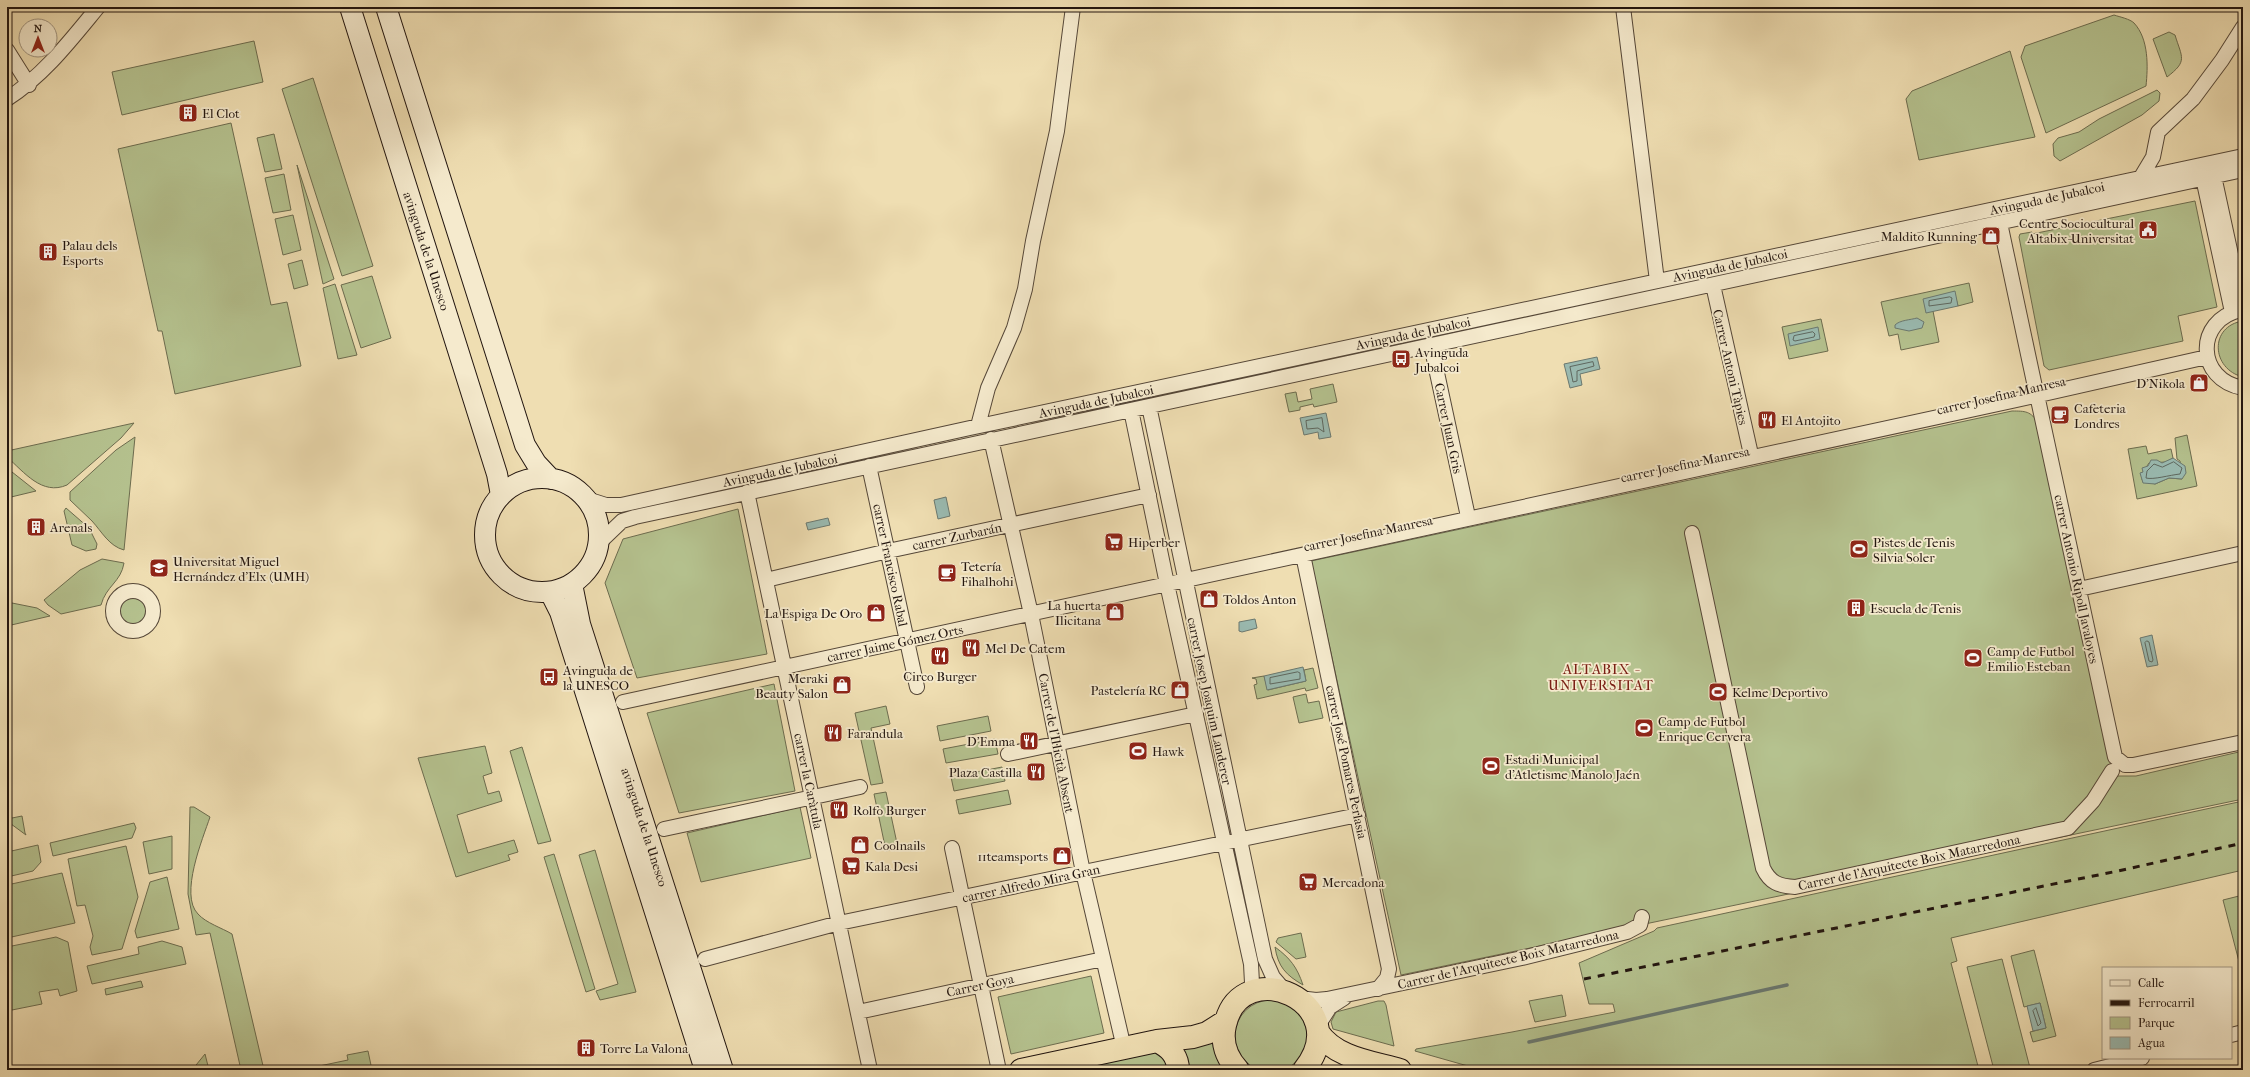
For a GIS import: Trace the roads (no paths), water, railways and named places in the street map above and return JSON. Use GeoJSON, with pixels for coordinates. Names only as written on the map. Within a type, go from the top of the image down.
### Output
{"type":"FeatureCollection","features":[{"type":"Feature","properties":{"kind":"highway"},"geometry":{"type":"LineString","coordinates":[[1238,1070],[1227,1054],[1224,1043],[1226,1021],[1235,1005],[1249,994],[1260,990],[1292,994],[1311,1011],[1318,1030],[1325,1043],[1336,1050],[1400,1070]]}},
{"type":"Feature","properties":{"kind":"highway"},"geometry":{"type":"LineString","coordinates":[[1021,1070],[1157,1041],[1193,1037],[1207,1033],[1226,1021]]}},
{"type":"Feature","properties":{"kind":"highway"},"geometry":{"type":"LineString","coordinates":[[1304,1070],[1312,1061],[1316,1050],[1318,1030]]}},
{"type":"Feature","properties":{"kind":"highway"},"geometry":{"type":"LineString","coordinates":[[1157,1041],[1166,1046],[1174,1054],[1178,1070]]}},
{"type":"Feature","properties":{"kind":"main road","name":"avinguda de la Unesco"},"geometry":{"type":"LineString","coordinates":[[350,7],[490,450],[501,495]]}},
{"type":"Feature","properties":{"kind":"main road"},"geometry":{"type":"LineString","coordinates":[[386,7],[525,445],[536,463],[551,479]]}},
{"type":"Feature","properties":{"kind":"main road"},"geometry":{"type":"LineString","coordinates":[[536,478],[551,479],[572,487],[584,498],[597,520],[598,544],[593,560],[583,575],[572,584],[550,592],[532,592],[505,580],[495,568],[487,552],[484,535],[486,521],[493,505],[501,495],[523,481],[536,478]]}},
{"type":"Feature","properties":{"kind":"main road","name":"avinguda de la Unesco"},"geometry":{"type":"LineString","coordinates":[[572,584],[580,624],[723,1070]]}},
{"type":"Feature","properties":{"kind":"main road","name":"avinguda de la Unesco"},"geometry":{"type":"LineString","coordinates":[[550,592],[560,612],[705,1070]]}},
{"type":"Feature","properties":{"kind":"street"},"geometry":{"type":"LineString","coordinates":[[7,99],[29,85],[50,64],[98,7]]}},
{"type":"Feature","properties":{"kind":"street"},"geometry":{"type":"LineString","coordinates":[[978,426],[988,388],[1014,328],[1025,289],[1033,241],[1057,132],[1073,7]]}},
{"type":"Feature","properties":{"kind":"street"},"geometry":{"type":"LineString","coordinates":[[1623,7],[1657,281]]}},
{"type":"Feature","properties":{"kind":"street"},"geometry":{"type":"LineString","coordinates":[[2141,177],[2153,157],[2158,132],[2193,99],[2222,60],[2243,27]]}},
{"type":"Feature","properties":{"kind":"street"},"geometry":{"type":"LineString","coordinates":[[7,50],[29,85]]}},
{"type":"Feature","properties":{"kind":"street"},"geometry":{"type":"LineString","coordinates":[[2154,150],[2167,166],[2179,169]]}},
{"type":"Feature","properties":{"kind":"street","name":"Avinguda de Jubalcoi"},"geometry":{"type":"LineString","coordinates":[[584,498],[606,505],[621,505],[978,426],[2243,156]]}},
{"type":"Feature","properties":{"kind":"street","name":"Avinguda de Jubalcoi"},"geometry":{"type":"LineString","coordinates":[[598,544],[622,521],[747,492],[2243,170]]}},
{"type":"Feature","properties":{"kind":"street"},"geometry":{"type":"LineString","coordinates":[[2208,177],[2239,311],[2216,324],[2210,332],[2207,352],[2211,368],[2218,377],[2227,384],[2243,388]]}},
{"type":"Feature","properties":{"kind":"street","name":"carrer Antonio Ripoll Javaloyes"},"geometry":{"type":"LineString","coordinates":[[2000,223],[2116,766]]}},
{"type":"Feature","properties":{"kind":"street","name":"Carrer Antoni Tàpies"},"geometry":{"type":"LineString","coordinates":[[1713,285],[1750,450]]}},
{"type":"Feature","properties":{"kind":"street","name":"Carrer Juan Gris"},"geometry":{"type":"LineString","coordinates":[[1431,345],[1467,512]]}},
{"type":"Feature","properties":{"kind":"street","name":"carrer Josefina Manresa"},"geometry":{"type":"LineString","coordinates":[[1184,577],[1303,555],[2207,352]]}},
{"type":"Feature","properties":{"kind":"street","name":"carrer Josefina Manresa"},"geometry":{"type":"LineString","coordinates":[[1184,577],[1467,512],[1750,450],[2036,391]]}},
{"type":"Feature","properties":{"kind":"street","name":"carrer Josep Joaquim Landerer"},"geometry":{"type":"LineString","coordinates":[[1149,406],[1265,959],[1273,977],[1292,994]]}},
{"type":"Feature","properties":{"kind":"street","name":"carrer Josep Joaquim Landerer"},"geometry":{"type":"LineString","coordinates":[[1131,410],[1167,584],[1226,842],[1252,970],[1249,994]]}},
{"type":"Feature","properties":{"kind":"street","name":"Carrer de l'Il·licità Absent"},"geometry":{"type":"LineString","coordinates":[[991,439],[1031,614],[1083,872],[1124,1048]]}},
{"type":"Feature","properties":{"kind":"street","name":"carrer Francisco Rabal"},"geometry":{"type":"LineString","coordinates":[[869,466],[917,687]]}},
{"type":"Feature","properties":{"kind":"street","name":"carrer la Caràtula"},"geometry":{"type":"LineString","coordinates":[[747,492],[870,1070]]}},
{"type":"Feature","properties":{"kind":"street","name":"carrer Zurbarán"},"geometry":{"type":"LineString","coordinates":[[766,580],[888,551],[1149,495]]}},
{"type":"Feature","properties":{"kind":"street","name":"Carrer de l'Arquitecte Boix Matarredona"},"geometry":{"type":"LineString","coordinates":[[1692,533],[1762,862],[1768,878],[1781,886],[1795,887],[2068,828],[2093,801],[2116,766]]}},
{"type":"Feature","properties":{"kind":"street"},"geometry":{"type":"LineString","coordinates":[[2079,589],[2243,553]]}},
{"type":"Feature","properties":{"kind":"street","name":"carrer José Pomares Perlasia"},"geometry":{"type":"LineString","coordinates":[[1303,555],[1389,969]]}},
{"type":"Feature","properties":{"kind":"street","name":"carrer Jaime Gómez Orts"},"geometry":{"type":"LineString","coordinates":[[623,702],[1167,584],[1184,577]]}},
{"type":"Feature","properties":{"kind":"street"},"geometry":{"type":"LineString","coordinates":[[1008,754],[1196,714]]}},
{"type":"Feature","properties":{"kind":"street"},"geometry":{"type":"LineString","coordinates":[[2116,766],[2133,765],[2243,742]]}},
{"type":"Feature","properties":{"kind":"street"},"geometry":{"type":"LineString","coordinates":[[664,829],[860,787]]}},
{"type":"Feature","properties":{"kind":"street","name":"carrer Alfredo Mira Gran"},"geometry":{"type":"LineString","coordinates":[[705,959],[839,923],[1358,815]]}},
{"type":"Feature","properties":{"kind":"street"},"geometry":{"type":"LineString","coordinates":[[952,848],[998,1066]]}},
{"type":"Feature","properties":{"kind":"street","name":"Carrer de l'Arquitecte Boix Matarredona"},"geometry":{"type":"LineString","coordinates":[[1292,994],[1316,1000],[1404,984],[1522,958],[1627,932],[1640,925],[1642,917]]}},
{"type":"Feature","properties":{"kind":"street","name":"Carrer Goya"},"geometry":{"type":"LineString","coordinates":[[858,1012],[1103,959]]}},
{"type":"Feature","properties":{"kind":"street"},"geometry":{"type":"LineString","coordinates":[[1389,969],[1394,976],[1404,984]]}},
{"type":"Feature","properties":{"kind":"street"},"geometry":{"type":"LineString","coordinates":[[1372,989],[1386,978],[1389,969]]}},
{"type":"Feature","properties":{"kind":"street","name":"Carrer de l'Arquitecte Boix Matarredona"},"geometry":{"type":"LineString","coordinates":[[1318,1030],[1334,1004],[1346,997],[1372,989]]}},
{"type":"Feature","properties":{"kind":"street"},"geometry":{"type":"LineString","coordinates":[[2232,1035],[2243,1032]]}},
{"type":"Feature","properties":{"kind":"street"},"geometry":{"type":"LineString","coordinates":[[2094,1070],[2138,1059]]}},
{"type":"Feature","properties":{"kind":"water"},"geometry":{"type":"Polygon","coordinates":[[[1955,291],[1958,306],[1926,313],[1923,299],[1955,291]]]}},
{"type":"Feature","properties":{"kind":"water"},"geometry":{"type":"Polygon","coordinates":[[[1917,318],[1924,322],[1922,328],[1909,331],[1895,328],[1895,325],[1900,322],[1917,318]]]}},
{"type":"Feature","properties":{"kind":"water"},"geometry":{"type":"Polygon","coordinates":[[[1818,327],[1820,339],[1790,346],[1788,334],[1818,327]]]}},
{"type":"Feature","properties":{"kind":"water"},"geometry":{"type":"Polygon","coordinates":[[[1597,357],[1600,369],[1580,374],[1582,385],[1570,388],[1564,364],[1597,357]]]}},
{"type":"Feature","properties":{"kind":"water"},"geometry":{"type":"Polygon","coordinates":[[[1326,413],[1331,437],[1319,439],[1318,432],[1304,435],[1300,418],[1326,413]]]}},
{"type":"Feature","properties":{"kind":"water"},"geometry":{"type":"Polygon","coordinates":[[[2173,458],[2185,466],[2186,473],[2182,479],[2169,478],[2155,484],[2143,483],[2140,473],[2143,472],[2142,468],[2148,466],[2151,460],[2157,460],[2162,463],[2173,458]]]}},
{"type":"Feature","properties":{"kind":"water"},"geometry":{"type":"Polygon","coordinates":[[[946,497],[950,516],[938,519],[934,500],[946,497]]]}},
{"type":"Feature","properties":{"kind":"water"},"geometry":{"type":"Polygon","coordinates":[[[828,518],[830,525],[808,530],[806,523],[828,518]]]}},
{"type":"Feature","properties":{"kind":"water"},"geometry":{"type":"Polygon","coordinates":[[[1255,619],[1257,628],[1242,632],[1239,631],[1239,622],[1255,619]]]}},
{"type":"Feature","properties":{"kind":"water"},"geometry":{"type":"Polygon","coordinates":[[[2152,635],[2158,665],[2147,667],[2140,638],[2152,635]]]}},
{"type":"Feature","properties":{"kind":"water"},"geometry":{"type":"Polygon","coordinates":[[[1303,667],[1306,681],[1267,690],[1264,676],[1303,667]]]}},
{"type":"Feature","properties":{"kind":"water"},"geometry":{"type":"Polygon","coordinates":[[[2040,1003],[2046,1028],[2033,1031],[2027,1006],[2040,1003]]]}},
{"type":"Feature","properties":{"kind":"waterway"},"geometry":{"type":"LineString","coordinates":[[1529,1042],[1787,985]]}},
{"type":"Feature","properties":{"kind":"railway"},"geometry":{"type":"LineString","coordinates":[[1584,979],[2118,871],[2243,843]]}},
{"type":"Feature","properties":{"kind":"place","name":"El Clot"},"geometry":{"type":"Point","coordinates":[188,113]}},
{"type":"Feature","properties":{"kind":"place","name":"Centre Sociocultural Altabix-Universitat"},"geometry":{"type":"Point","coordinates":[2148,230]}},
{"type":"Feature","properties":{"kind":"place","name":"Maldito Running"},"geometry":{"type":"Point","coordinates":[1991,236]}},
{"type":"Feature","properties":{"kind":"place","name":"Palau dels Esports"},"geometry":{"type":"Point","coordinates":[48,252]}},
{"type":"Feature","properties":{"kind":"place","name":"Avinguda Jubalcoi"},"geometry":{"type":"Point","coordinates":[1401,359]}},
{"type":"Feature","properties":{"kind":"place","name":"D'Nikola"},"geometry":{"type":"Point","coordinates":[2199,383]}},
{"type":"Feature","properties":{"kind":"place","name":"Cafeteria Londres"},"geometry":{"type":"Point","coordinates":[2060,415]}},
{"type":"Feature","properties":{"kind":"place","name":"El Antojito"},"geometry":{"type":"Point","coordinates":[1767,420]}},
{"type":"Feature","properties":{"kind":"place","name":"Arenals"},"geometry":{"type":"Point","coordinates":[36,527]}},
{"type":"Feature","properties":{"kind":"place","name":"Hiperber"},"geometry":{"type":"Point","coordinates":[1114,542]}},
{"type":"Feature","properties":{"kind":"place","name":"Pistes de Tenis Silvia Soler"},"geometry":{"type":"Point","coordinates":[1859,549]}},
{"type":"Feature","properties":{"kind":"place","name":"Universitat Miguel Hernández d'Elx (UMH)"},"geometry":{"type":"Point","coordinates":[159,568]}},
{"type":"Feature","properties":{"kind":"place","name":"Tetería Fihalhohi"},"geometry":{"type":"Point","coordinates":[947,573]}},
{"type":"Feature","properties":{"kind":"place","name":"Toldos Anton"},"geometry":{"type":"Point","coordinates":[1209,599]}},
{"type":"Feature","properties":{"kind":"place","name":"Escuela de Tenis"},"geometry":{"type":"Point","coordinates":[1856,608]}},
{"type":"Feature","properties":{"kind":"place","name":"La huerta Ilicitana"},"geometry":{"type":"Point","coordinates":[1115,612]}},
{"type":"Feature","properties":{"kind":"place","name":"La Espiga De Oro"},"geometry":{"type":"Point","coordinates":[876,613]}},
{"type":"Feature","properties":{"kind":"place","name":"Mel De Catem"},"geometry":{"type":"Point","coordinates":[971,648]}},
{"type":"Feature","properties":{"kind":"place","name":"Circo Burger"},"geometry":{"type":"Point","coordinates":[940,656]}},
{"type":"Feature","properties":{"kind":"place","name":"Camp de Futbol Emilio Esteban"},"geometry":{"type":"Point","coordinates":[1973,658]}},
{"type":"Feature","properties":{"kind":"place","name":"Avinguda de la UNESCO"},"geometry":{"type":"Point","coordinates":[549,677]}},
{"type":"Feature","properties":{"kind":"place","name":"Meraki Beauty Salon"},"geometry":{"type":"Point","coordinates":[842,685]}},
{"type":"Feature","properties":{"kind":"place","name":"Pastelería RC"},"geometry":{"type":"Point","coordinates":[1180,690]}},
{"type":"Feature","properties":{"kind":"place","name":"Kelme Deportivo"},"geometry":{"type":"Point","coordinates":[1718,692]}},
{"type":"Feature","properties":{"kind":"place","name":"Camp de Futbol Enrique Cervera"},"geometry":{"type":"Point","coordinates":[1644,728]}},
{"type":"Feature","properties":{"kind":"place","name":"Farandula"},"geometry":{"type":"Point","coordinates":[833,733]}},
{"type":"Feature","properties":{"kind":"place","name":"D'Emma"},"geometry":{"type":"Point","coordinates":[1029,741]}},
{"type":"Feature","properties":{"kind":"place","name":"Hawk"},"geometry":{"type":"Point","coordinates":[1138,751]}},
{"type":"Feature","properties":{"kind":"place","name":"Estadi Municipal d'Atletisme Manolo Jaén"},"geometry":{"type":"Point","coordinates":[1491,766]}},
{"type":"Feature","properties":{"kind":"place","name":"Plaza Castilla"},"geometry":{"type":"Point","coordinates":[1036,772]}},
{"type":"Feature","properties":{"kind":"place","name":"Rolfo Burger"},"geometry":{"type":"Point","coordinates":[839,810]}},
{"type":"Feature","properties":{"kind":"place","name":"Coolnails"},"geometry":{"type":"Point","coordinates":[860,845]}},
{"type":"Feature","properties":{"kind":"place","name":"11teamsports"},"geometry":{"type":"Point","coordinates":[1062,856]}},
{"type":"Feature","properties":{"kind":"place","name":"Kala Desi"},"geometry":{"type":"Point","coordinates":[851,866]}},
{"type":"Feature","properties":{"kind":"place","name":"Mercadona"},"geometry":{"type":"Point","coordinates":[1308,882]}},
{"type":"Feature","properties":{"kind":"place","name":"Torre La Valona"},"geometry":{"type":"Point","coordinates":[586,1048]}},
{"type":"Feature","properties":{"kind":"district","name":"ALTABIX - UNIVERSITAT"},"geometry":{"type":"Point","coordinates":[1601,678]}}]}
